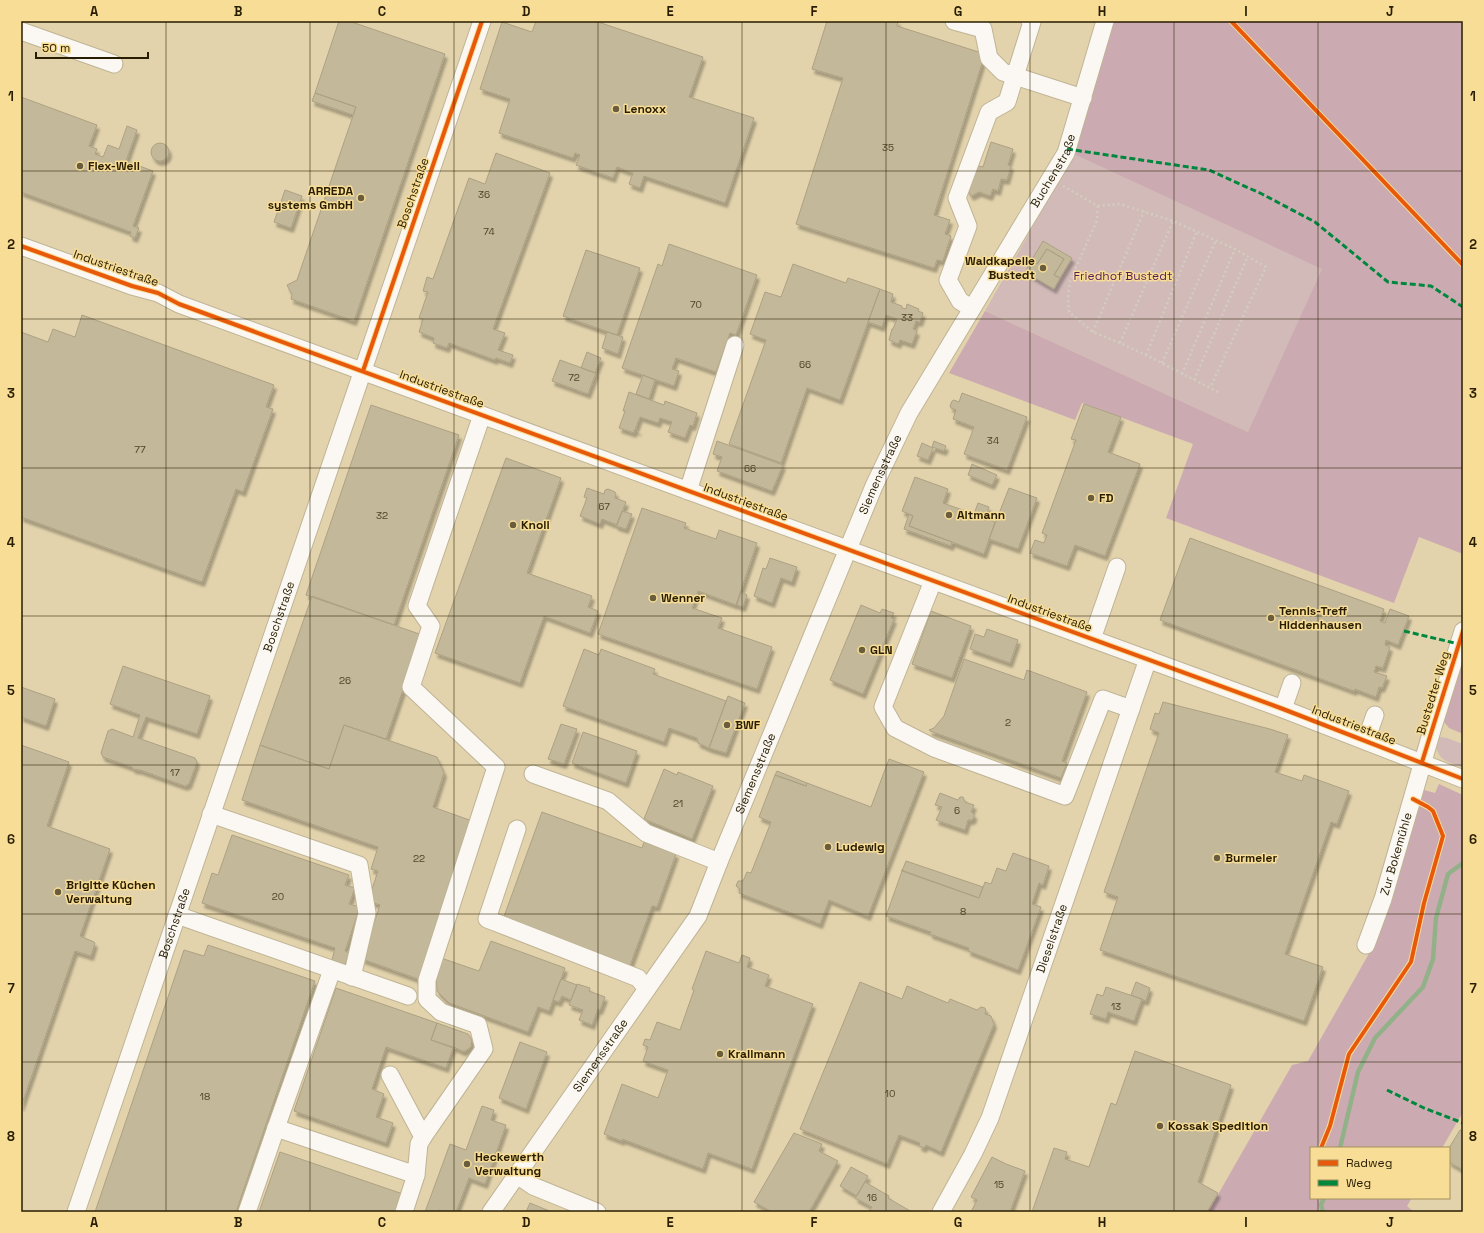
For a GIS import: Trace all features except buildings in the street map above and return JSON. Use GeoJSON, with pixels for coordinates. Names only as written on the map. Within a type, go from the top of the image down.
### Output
{"type":"FeatureCollection","features":[{"type":"Feature","properties":{"kind":"street","name":"Boschstraße"},"geometry":{"type":"LineString","coordinates":[[76,1212],[482,21]]}},
{"type":"Feature","properties":{"kind":"street"},"geometry":{"type":"LineString","coordinates":[[954,21],[984,25],[989,58],[1003,72],[1083,98]]}},
{"type":"Feature","properties":{"kind":"street"},"geometry":{"type":"LineString","coordinates":[[972,307],[960,301],[948,280],[968,226],[957,198],[989,112],[1007,102],[1032,22],[1030,21]]}},
{"type":"Feature","properties":{"kind":"street","name":"Buchenstraße"},"geometry":{"type":"LineString","coordinates":[[972,307],[1066,153],[1105,21]]}},
{"type":"Feature","properties":{"kind":"street"},"geometry":{"type":"LineString","coordinates":[[21,31],[114,64]]}},
{"type":"Feature","properties":{"kind":"street","name":"Industriestraße"},"geometry":{"type":"LineString","coordinates":[[21,246],[132,286],[158,293],[179,304],[1148,659],[1366,740],[1463,779]]}},
{"type":"Feature","properties":{"kind":"street","name":"Siemensstraße"},"geometry":{"type":"LineString","coordinates":[[491,1212],[698,916],[874,486],[909,414],[972,307]]}},
{"type":"Feature","properties":{"kind":"street"},"geometry":{"type":"LineString","coordinates":[[688,491],[735,345]]}},
{"type":"Feature","properties":{"kind":"street"},"geometry":{"type":"LineString","coordinates":[[404,1212],[416,1175],[419,1144],[484,1049],[478,1025],[441,1012],[427,999],[427,980],[496,767],[411,687],[431,626],[417,606],[482,415]]}},
{"type":"Feature","properties":{"kind":"street"},"geometry":{"type":"LineString","coordinates":[[1092,639],[1117,567]]}},
{"type":"Feature","properties":{"kind":"street"},"geometry":{"type":"LineString","coordinates":[[933,581],[883,707],[895,728],[934,748],[1065,796],[1102,699],[1131,709]]}},
{"type":"Feature","properties":{"kind":"street","name":"Bustedter Weg"},"geometry":{"type":"LineString","coordinates":[[1422,762],[1463,631]]}},
{"type":"Feature","properties":{"kind":"street","name":"Dieselstraße"},"geometry":{"type":"LineString","coordinates":[[941,1212],[973,1154],[990,1118],[1148,659]]}},
{"type":"Feature","properties":{"kind":"street"},"geometry":{"type":"LineString","coordinates":[[1283,709],[1292,684]]}},
{"type":"Feature","properties":{"kind":"street"},"geometry":{"type":"LineString","coordinates":[[1366,740],[1374,715]]}},
{"type":"Feature","properties":{"kind":"street","name":"Zur Bokemühle"},"geometry":{"type":"LineString","coordinates":[[1366,946],[1383,900],[1413,799],[1422,762]]}},
{"type":"Feature","properties":{"kind":"street"},"geometry":{"type":"LineString","coordinates":[[533,774],[608,801],[646,833],[719,862]]}},
{"type":"Feature","properties":{"kind":"street"},"geometry":{"type":"LineString","coordinates":[[212,814],[359,866],[367,913],[352,977]]}},
{"type":"Feature","properties":{"kind":"street"},"geometry":{"type":"LineString","coordinates":[[518,829],[487,919],[638,978],[647,989]]}},
{"type":"Feature","properties":{"kind":"street"},"geometry":{"type":"LineString","coordinates":[[177,915],[408,996]]}},
{"type":"Feature","properties":{"kind":"street"},"geometry":{"type":"LineString","coordinates":[[247,1212],[332,970]]}},
{"type":"Feature","properties":{"kind":"street"},"geometry":{"type":"LineString","coordinates":[[390,1076],[423,1137]]}},
{"type":"Feature","properties":{"kind":"street"},"geometry":{"type":"LineString","coordinates":[[276,1128],[416,1175]]}},
{"type":"Feature","properties":{"kind":"street"},"geometry":{"type":"LineString","coordinates":[[517,1175],[533,1186],[597,1212]]}},
{"type":"Feature","properties":{"kind":"path"},"geometry":{"type":"LineString","coordinates":[[1051,178],[1098,206],[1120,204],[1173,221],[1235,249],[1266,266],[1210,388]]}},
{"type":"Feature","properties":{"kind":"path"},"geometry":{"type":"LineString","coordinates":[[1098,206],[1097,220],[1070,281],[1068,297],[1069,312],[1093,332],[1120,342],[1218,392]]}},
{"type":"Feature","properties":{"kind":"path"},"geometry":{"type":"LineString","coordinates":[[1093,332],[1144,212]]}},
{"type":"Feature","properties":{"kind":"path"},"geometry":{"type":"LineString","coordinates":[[1120,342],[1173,221]]}},
{"type":"Feature","properties":{"kind":"path"},"geometry":{"type":"LineString","coordinates":[[1146,355],[1197,231]]}},
{"type":"Feature","properties":{"kind":"path"},"geometry":{"type":"LineString","coordinates":[[1162,363],[1216,240]]}},
{"type":"Feature","properties":{"kind":"path"},"geometry":{"type":"LineString","coordinates":[[1182,374],[1235,249]]}},
{"type":"Feature","properties":{"kind":"path"},"geometry":{"type":"LineString","coordinates":[[1194,380],[1248,256]]}},
{"type":"Feature","properties":{"kind":"green space","name":"Friedhof Bustedt"},"geometry":{"type":"Polygon","coordinates":[[[1463,21],[1463,531],[985,311],[1074,154],[1463,21]]]}},
{"type":"Feature","properties":{"kind":"green space"},"geometry":{"type":"Polygon","coordinates":[[[1440,737],[1463,744],[1463,768],[1447,762],[1438,753],[1435,742],[1440,737]]]}},
{"type":"Feature","properties":{"kind":"shaded area"},"geometry":{"type":"Polygon","coordinates":[[[1108,21],[1463,21],[1463,554],[1419,537],[1394,603],[1166,518],[1193,444],[1082,403],[1075,420],[949,373],[985,311],[1248,432],[1322,269],[1074,154],[1108,21]]]}},
{"type":"Feature","properties":{"kind":"shaded area"},"geometry":{"type":"Polygon","coordinates":[[[1463,658],[1463,734],[1449,728],[1443,721],[1463,658]]]}},
{"type":"Feature","properties":{"kind":"shaded area"},"geometry":{"type":"Polygon","coordinates":[[[1439,784],[1463,795],[1463,1112],[1443,1147],[1310,1147],[1310,1199],[1411,1199],[1407,1206],[1414,1212],[1208,1212],[1292,1065],[1308,1061],[1371,950],[1386,911],[1424,790],[1435,793],[1439,784]]]}},
{"type":"Feature","properties":{"kind":"waterway"},"geometry":{"type":"LineString","coordinates":[[1340,1147],[1358,1072],[1375,1038],[1423,987],[1433,959],[1436,918],[1448,874],[1463,863]]}},
{"type":"Feature","properties":{"kind":"waterway"},"geometry":{"type":"LineString","coordinates":[[1323,1212],[1321,1205],[1324,1199]]}},
{"type":"Feature","properties":{"kind":"marked path"},"geometry":{"type":"LineString","coordinates":[[1067,149],[1209,170],[1262,194],[1315,222],[1388,282],[1431,286],[1463,307]]}},
{"type":"Feature","properties":{"kind":"marked path"},"geometry":{"type":"LineString","coordinates":[[1404,631],[1459,644]]}},
{"type":"Feature","properties":{"kind":"marked path"},"geometry":{"type":"LineString","coordinates":[[1387,1090],[1424,1108],[1463,1123]]}},
{"type":"Feature","properties":{"kind":"cycle path"},"geometry":{"type":"LineString","coordinates":[[363,371],[482,21]]}},
{"type":"Feature","properties":{"kind":"cycle path"},"geometry":{"type":"LineString","coordinates":[[1231,21],[1463,265]]}},
{"type":"Feature","properties":{"kind":"cycle path"},"geometry":{"type":"LineString","coordinates":[[21,246],[132,286],[158,293],[179,304],[1283,709],[1463,779]]}},
{"type":"Feature","properties":{"kind":"cycle path"},"geometry":{"type":"LineString","coordinates":[[1422,762],[1463,631]]}},
{"type":"Feature","properties":{"kind":"cycle path"},"geometry":{"type":"LineString","coordinates":[[1321,1147],[1330,1126],[1349,1054],[1411,962],[1424,903],[1443,836],[1433,811],[1413,799]]}},
{"type":"Feature","properties":{"kind":"place","name":"Lenoxx"},"geometry":{"type":"Point","coordinates":[616,109]}},
{"type":"Feature","properties":{"kind":"place","name":"Flex-Well"},"geometry":{"type":"Point","coordinates":[80,166]}},
{"type":"Feature","properties":{"kind":"place","name":"ARREDA systems GmbH"},"geometry":{"type":"Point","coordinates":[361,198]}},
{"type":"Feature","properties":{"kind":"place","name":"Waldkapelle Bustedt"},"geometry":{"type":"Point","coordinates":[1043,268]}},
{"type":"Feature","properties":{"kind":"place","name":"FD"},"geometry":{"type":"Point","coordinates":[1091,498]}},
{"type":"Feature","properties":{"kind":"place","name":"Altmann"},"geometry":{"type":"Point","coordinates":[949,515]}},
{"type":"Feature","properties":{"kind":"place","name":"Knoll"},"geometry":{"type":"Point","coordinates":[513,525]}},
{"type":"Feature","properties":{"kind":"place","name":"Wenner"},"geometry":{"type":"Point","coordinates":[653,598]}},
{"type":"Feature","properties":{"kind":"place","name":"Tennis-Treff Hiddenhausen"},"geometry":{"type":"Point","coordinates":[1271,618]}},
{"type":"Feature","properties":{"kind":"place","name":"GLN"},"geometry":{"type":"Point","coordinates":[862,650]}},
{"type":"Feature","properties":{"kind":"place","name":"BWF"},"geometry":{"type":"Point","coordinates":[727,725]}},
{"type":"Feature","properties":{"kind":"place","name":"Ludewig"},"geometry":{"type":"Point","coordinates":[828,847]}},
{"type":"Feature","properties":{"kind":"place","name":"Burmeier"},"geometry":{"type":"Point","coordinates":[1217,858]}},
{"type":"Feature","properties":{"kind":"place","name":"Brigitte Küchen Verwaltung"},"geometry":{"type":"Point","coordinates":[58,892]}},
{"type":"Feature","properties":{"kind":"place","name":"Krallmann"},"geometry":{"type":"Point","coordinates":[720,1054]}},
{"type":"Feature","properties":{"kind":"place","name":"Kossak Spedition"},"geometry":{"type":"Point","coordinates":[1160,1126]}},
{"type":"Feature","properties":{"kind":"place","name":"Heckewerth Verwaltung"},"geometry":{"type":"Point","coordinates":[467,1164]}}]}
